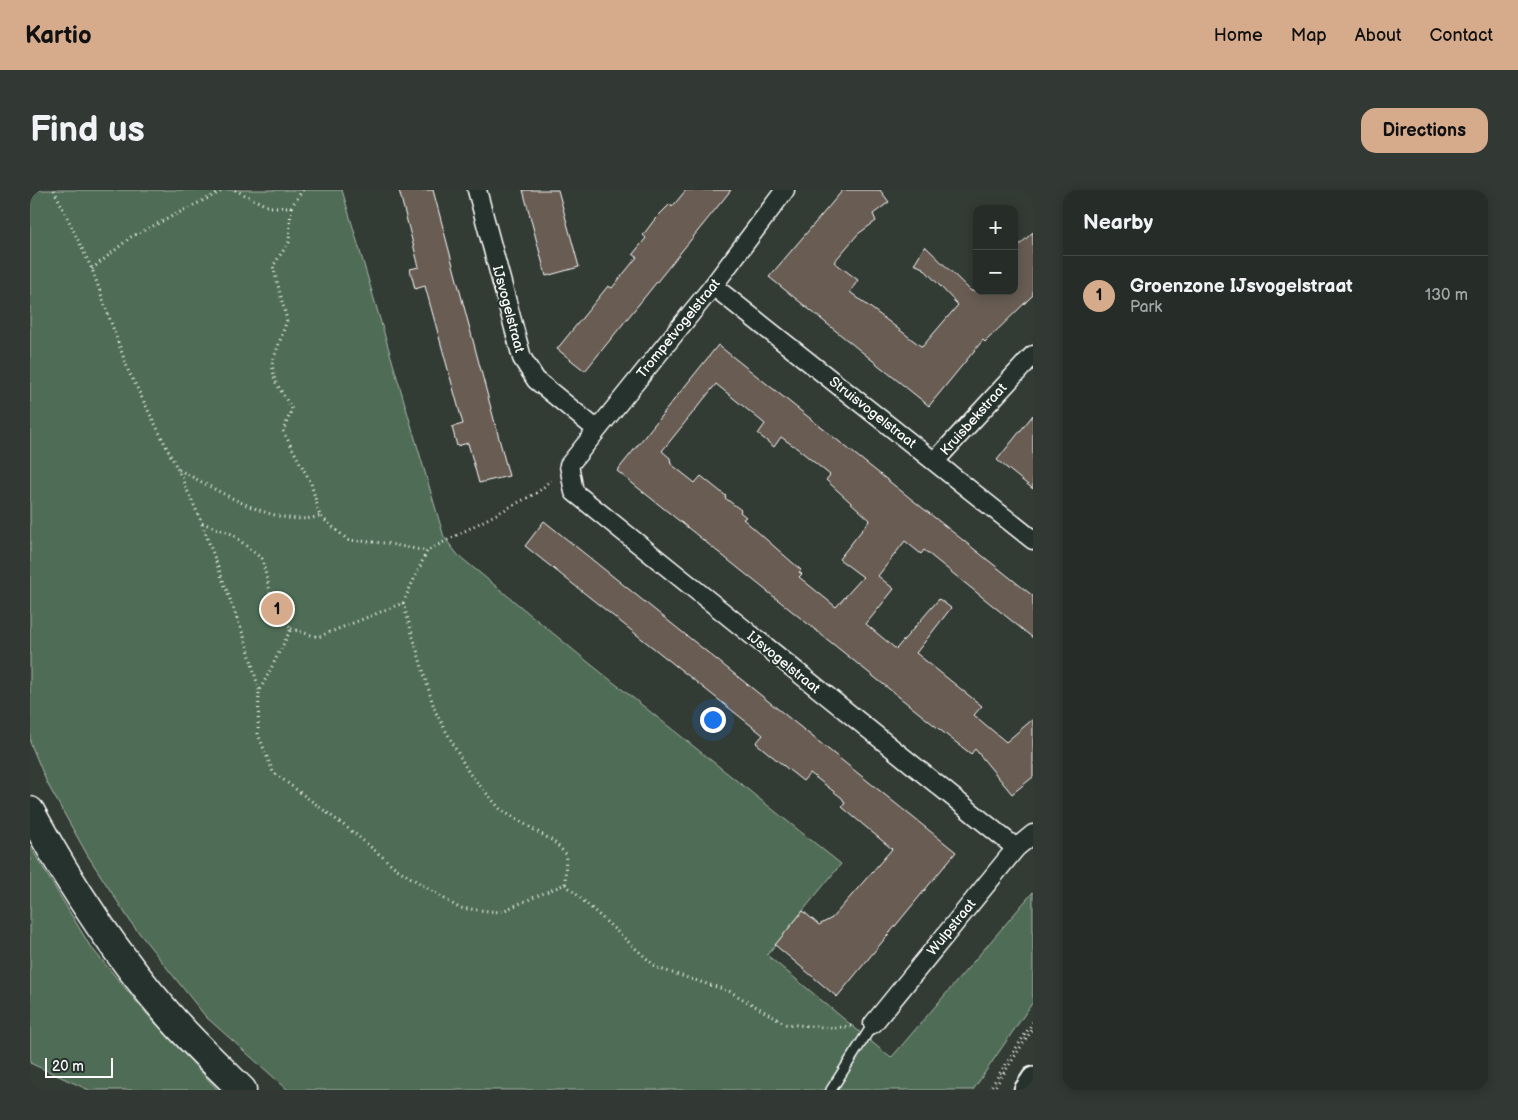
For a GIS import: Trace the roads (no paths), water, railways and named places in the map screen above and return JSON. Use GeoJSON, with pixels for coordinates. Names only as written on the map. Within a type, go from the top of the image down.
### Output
{"type":"FeatureCollection","features":[{"type":"Feature","properties":{"kind":"highway"},"geometry":{"type":"LineString","coordinates":[[30,811],[83,903],[140,981],[168,1014],[242,1090]]}},
{"type":"Feature","properties":{"kind":"street","name":"IJsvogelstraat"},"geometry":{"type":"LineString","coordinates":[[477,190],[522,358],[536,380],[596,429]]}},
{"type":"Feature","properties":{"kind":"street","name":"Trompetvogelstraat"},"geometry":{"type":"LineString","coordinates":[[569,465],[596,429],[713,286],[785,190]]}},
{"type":"Feature","properties":{"kind":"street","name":"Struisvogelstraat"},"geometry":{"type":"LineString","coordinates":[[713,286],[1033,540]]}},
{"type":"Feature","properties":{"kind":"street","name":"Kruisbekstraat"},"geometry":{"type":"LineString","coordinates":[[935,461],[1033,355]]}},
{"type":"Feature","properties":{"kind":"street","name":"IJsvogelstraat"},"geometry":{"type":"LineString","coordinates":[[569,465],[574,492],[1016,848]]}},
{"type":"Feature","properties":{"kind":"street","name":"Wulpstraat"},"geometry":{"type":"LineString","coordinates":[[873,1024],[1016,848],[1033,834]]}},
{"type":"Feature","properties":{"kind":"street"},"geometry":{"type":"LineString","coordinates":[[1025,1090],[1033,1078]]}},
{"type":"Feature","properties":{"kind":"lane"},"geometry":{"type":"LineString","coordinates":[[831,1090],[873,1024]]}},
{"type":"Feature","properties":{"kind":"place","name":"Groenzone IJsvogelstraat"},"geometry":{"type":"Point","coordinates":[277,609]}}]}
